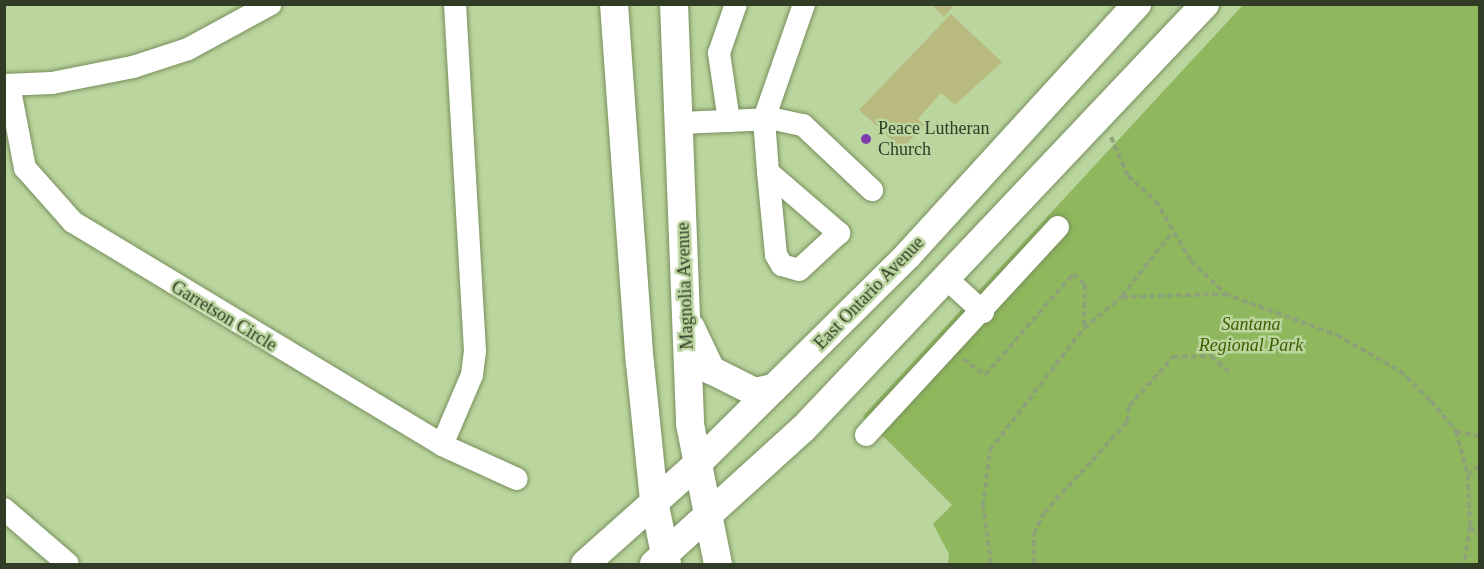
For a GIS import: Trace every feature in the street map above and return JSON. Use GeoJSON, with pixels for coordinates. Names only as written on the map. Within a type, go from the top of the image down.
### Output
{"type":"FeatureCollection","features":[{"type":"Feature","properties":{"kind":"main road"},"geometry":{"type":"LineString","coordinates":[[614,4],[654,501],[662,561]]}},
{"type":"Feature","properties":{"kind":"main road","name":"Magnolia Avenue"},"geometry":{"type":"LineString","coordinates":[[674,4],[686,319],[696,465],[706,521],[718,564]]}},
{"type":"Feature","properties":{"kind":"main road","name":"East Ontario Avenue"},"geometry":{"type":"LineString","coordinates":[[585,564],[696,465],[908,255],[1137,4]]}},
{"type":"Feature","properties":{"kind":"main road"},"geometry":{"type":"LineString","coordinates":[[662,561],[706,521],[947,279],[1206,4]]}},
{"type":"Feature","properties":{"kind":"main road"},"geometry":{"type":"LineString","coordinates":[[686,319],[711,370],[755,392],[774,388]]}},
{"type":"Feature","properties":{"kind":"street"},"geometry":{"type":"LineString","coordinates":[[7,85],[133,67],[188,49],[271,4]]}},
{"type":"Feature","properties":{"kind":"street"},"geometry":{"type":"LineString","coordinates":[[442,445],[472,375],[475,351],[455,4]]}},
{"type":"Feature","properties":{"kind":"street"},"geometry":{"type":"LineString","coordinates":[[729,121],[719,53],[736,4]]}},
{"type":"Feature","properties":{"kind":"street"},"geometry":{"type":"LineString","coordinates":[[768,171],[764,120],[804,4]]}},
{"type":"Feature","properties":{"kind":"street","name":"Garretson Circle"},"geometry":{"type":"LineString","coordinates":[[7,85],[26,168],[73,222],[442,445],[517,479]]}},
{"type":"Feature","properties":{"kind":"street"},"geometry":{"type":"LineString","coordinates":[[680,123],[764,120],[803,124],[872,190]]}},
{"type":"Feature","properties":{"kind":"street"},"geometry":{"type":"LineString","coordinates":[[866,435],[982,312],[1058,227]]}},
{"type":"Feature","properties":{"kind":"street"},"geometry":{"type":"LineString","coordinates":[[947,279],[982,312]]}},
{"type":"Feature","properties":{"kind":"street"},"geometry":{"type":"LineString","coordinates":[[4,509],[68,564]]}},
{"type":"Feature","properties":{"kind":"path"},"geometry":{"type":"LineString","coordinates":[[1111,136],[1128,176],[1156,201],[1172,233],[1191,261],[1225,294]]}},
{"type":"Feature","properties":{"kind":"path"},"geometry":{"type":"LineString","coordinates":[[991,564],[983,506],[990,450],[1084,328],[1122,297],[1172,233]]}},
{"type":"Feature","properties":{"kind":"path"},"geometry":{"type":"LineString","coordinates":[[950,346],[985,375],[1073,274],[1085,284],[1084,328]]}},
{"type":"Feature","properties":{"kind":"path"},"geometry":{"type":"LineString","coordinates":[[1122,297],[1225,294],[1299,318],[1364,350],[1400,371],[1455,431],[1468,475],[1470,527],[1464,564]]}},
{"type":"Feature","properties":{"kind":"path"},"geometry":{"type":"LineString","coordinates":[[1034,564],[1034,534],[1044,513],[1127,422],[1129,406],[1173,357],[1211,356],[1230,373]]}},
{"type":"Feature","properties":{"kind":"path"},"geometry":{"type":"LineString","coordinates":[[1455,431],[1479,436]]}},
{"type":"Feature","properties":{"kind":"path"},"geometry":{"type":"LineString","coordinates":[[1468,475],[1479,465]]}},
{"type":"Feature","properties":{"kind":"path"},"geometry":{"type":"LineString","coordinates":[[1470,527],[1479,535]]}},
{"type":"Feature","properties":{"kind":"green space","name":"Santana Regional Park"},"geometry":{"type":"Polygon","coordinates":[[[1243,5],[1479,5],[1479,564],[948,564],[949,554],[933,524],[952,505],[863,416],[1243,5]]]}},
{"type":"Feature","properties":{"kind":"building"},"geometry":{"type":"Polygon","coordinates":[[[931,4],[955,4],[944,17],[931,4]]]}},
{"type":"Feature","properties":{"kind":"building"},"geometry":{"type":"Polygon","coordinates":[[[951,14],[1002,62],[955,105],[941,93],[918,119],[924,125],[902,149],[859,110],[951,14]]]}},
{"type":"Feature","properties":{"kind":"place","name":"Peace Lutheran Church"},"geometry":{"type":"Point","coordinates":[866,139]}}]}
